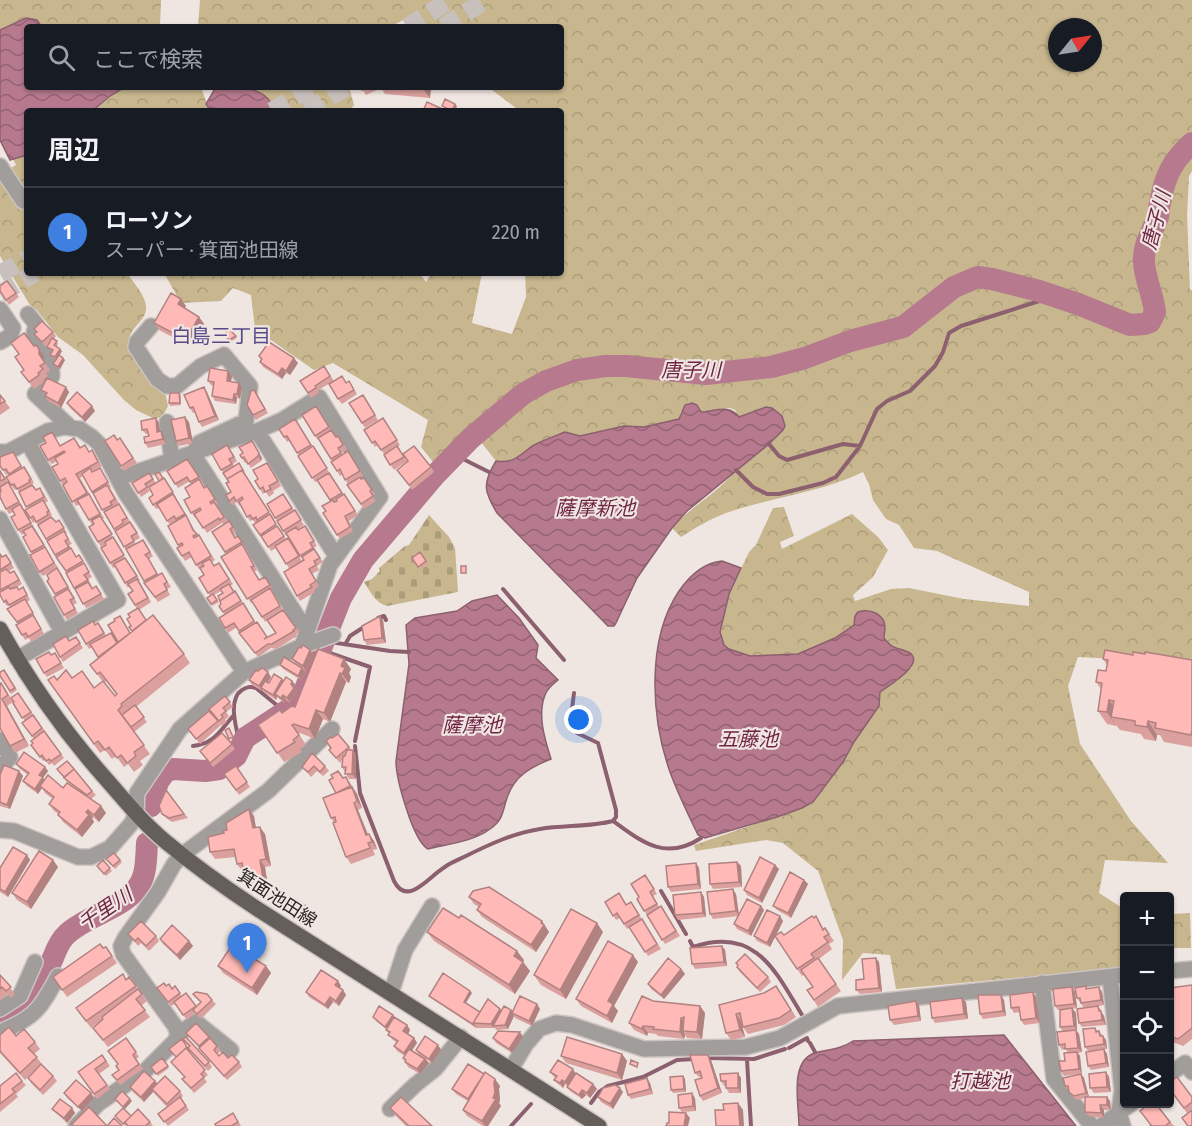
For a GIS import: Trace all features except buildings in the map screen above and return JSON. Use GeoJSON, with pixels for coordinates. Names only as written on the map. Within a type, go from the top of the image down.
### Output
{"type":"FeatureCollection","features":[{"type":"Feature","properties":{"kind":"main road","name":"箕面池田線"},"geometry":{"type":"LineString","coordinates":[[0,629],[44,702],[85,756],[136,814],[182,855],[259,910],[599,1126]]}},
{"type":"Feature","properties":{"kind":"street"},"geometry":{"type":"LineString","coordinates":[[0,166],[23,201]]}},
{"type":"Feature","properties":{"kind":"street"},"geometry":{"type":"LineString","coordinates":[[0,309],[13,328],[10,336],[0,342]]}},
{"type":"Feature","properties":{"kind":"street"},"geometry":{"type":"LineString","coordinates":[[28,314],[36,324],[33,338],[49,358],[52,368],[52,376],[34,394],[70,428]]}},
{"type":"Feature","properties":{"kind":"street"},"geometry":{"type":"LineString","coordinates":[[151,326],[136,342],[136,347],[157,379],[167,386],[177,386],[201,366],[224,355],[250,386],[246,421],[199,443],[193,454]]}},
{"type":"Feature","properties":{"kind":"street"},"geometry":{"type":"LineString","coordinates":[[119,478],[193,454],[282,420],[319,397],[380,498],[330,565],[302,646]]}},
{"type":"Feature","properties":{"kind":"street"},"geometry":{"type":"LineString","coordinates":[[167,422],[172,461]]}},
{"type":"Feature","properties":{"kind":"street"},"geometry":{"type":"LineString","coordinates":[[0,452],[8,452],[48,431],[63,427],[80,429],[100,445],[119,478],[124,492],[244,672]]}},
{"type":"Feature","properties":{"kind":"street"},"geometry":{"type":"LineString","coordinates":[[257,430],[336,556]]}},
{"type":"Feature","properties":{"kind":"street"},"geometry":{"type":"LineString","coordinates":[[17,659],[118,600],[28,443]]}},
{"type":"Feature","properties":{"kind":"street"},"geometry":{"type":"LineString","coordinates":[[193,454],[306,630]]}},
{"type":"Feature","properties":{"kind":"street"},"geometry":{"type":"LineString","coordinates":[[0,519],[62,632]]}},
{"type":"Feature","properties":{"kind":"street"},"geometry":{"type":"LineString","coordinates":[[0,830],[14,831],[78,857],[91,857],[110,848],[136,814],[137,793],[180,729],[244,672],[327,637]]}},
{"type":"Feature","properties":{"kind":"street"},"geometry":{"type":"LineString","coordinates":[[178,1034],[175,1026],[123,954],[121,946],[132,925],[144,912],[182,855],[268,792],[332,729]]}},
{"type":"Feature","properties":{"kind":"street"},"geometry":{"type":"LineString","coordinates":[[0,740],[10,757],[0,769]]}},
{"type":"Feature","properties":{"kind":"street"},"geometry":{"type":"LineString","coordinates":[[391,993],[405,950],[432,906]]}},
{"type":"Feature","properties":{"kind":"street"},"geometry":{"type":"LineString","coordinates":[[0,1009],[20,996],[35,962]]}},
{"type":"Feature","properties":{"kind":"street"},"geometry":{"type":"LineString","coordinates":[[1174,971],[1192,969]]}},
{"type":"Feature","properties":{"kind":"street"},"geometry":{"type":"LineString","coordinates":[[0,1032],[32,1016],[39,1009],[58,976]]}},
{"type":"Feature","properties":{"kind":"street"},"geometry":{"type":"LineString","coordinates":[[511,1069],[526,1044],[539,1029],[556,1023],[572,1025],[644,1049],[746,1047],[780,1038],[838,1006],[1117,976],[1124,1114],[1101,1126]]}},
{"type":"Feature","properties":{"kind":"street"},"geometry":{"type":"LineString","coordinates":[[1042,983],[1054,1079],[1092,1126]]}},
{"type":"Feature","properties":{"kind":"street"},"geometry":{"type":"LineString","coordinates":[[76,1126],[99,1103],[144,1072],[175,1041],[178,1034],[196,1022],[231,1050]]}},
{"type":"Feature","properties":{"kind":"street"},"geometry":{"type":"LineString","coordinates":[[390,1109],[435,1069],[461,1037]]}},
{"type":"Feature","properties":{"kind":"street"},"geometry":{"type":"LineString","coordinates":[[1174,1071],[1185,1063],[1192,1072]]}},
{"type":"Feature","properties":{"kind":"green space"},"geometry":{"type":"Polygon","coordinates":[[[0,0],[161,0],[160,24],[40,24],[37,20],[0,30],[0,0]]]}},
{"type":"Feature","properties":{"kind":"green space"},"geometry":{"type":"Polygon","coordinates":[[[200,0],[1192,0],[1192,171],[1189,176],[1187,215],[1190,290],[1192,290],[1192,670],[1117,659],[1078,657],[1068,686],[1080,744],[1131,821],[1168,863],[1105,860],[1099,893],[1120,906],[1120,968],[896,989],[890,955],[863,953],[842,980],[843,940],[818,871],[783,843],[766,840],[696,851],[694,845],[802,808],[813,802],[843,762],[879,706],[880,692],[912,667],[903,655],[887,642],[884,633],[855,616],[854,625],[850,629],[798,654],[750,656],[732,651],[724,645],[720,632],[729,594],[773,508],[784,507],[794,536],[780,542],[782,549],[852,514],[878,537],[888,550],[873,577],[853,595],[855,601],[891,589],[909,588],[964,599],[1029,606],[1029,592],[937,551],[914,548],[899,525],[886,519],[873,500],[863,472],[830,485],[726,513],[681,537],[672,528],[735,471],[748,449],[766,407],[739,417],[735,410],[730,408],[701,412],[681,411],[679,419],[644,427],[624,426],[580,436],[565,432],[545,440],[506,463],[496,461],[481,442],[448,469],[433,462],[421,447],[428,420],[333,363],[314,370],[255,329],[251,295],[233,288],[221,301],[181,303],[166,276],[421,276],[426,282],[429,276],[481,276],[472,323],[512,334],[526,297],[525,276],[564,276],[564,108],[516,108],[492,90],[564,90],[564,24],[421,24],[416,14],[395,24],[198,24],[200,0]]]}},
{"type":"Feature","properties":{"kind":"green space"},"geometry":{"type":"Polygon","coordinates":[[[120,90],[202,90],[208,107],[214,108],[96,108],[120,90]]]}},
{"type":"Feature","properties":{"kind":"green space"},"geometry":{"type":"Polygon","coordinates":[[[251,90],[350,90],[354,105],[352,108],[273,108],[269,100],[251,90]]]}},
{"type":"Feature","properties":{"kind":"green space"},"geometry":{"type":"Polygon","coordinates":[[[24,156],[24,276],[129,276],[141,293],[146,311],[133,330],[129,343],[152,385],[165,392],[168,406],[163,416],[155,419],[136,410],[83,355],[58,337],[36,309],[33,310],[0,256],[0,171],[6,171],[16,165],[13,159],[24,156]]]}},
{"type":"Feature","properties":{"kind":"green space"},"geometry":{"type":"Polygon","coordinates":[[[429,515],[449,537],[455,548],[458,592],[387,606],[379,602],[364,582],[372,579],[380,571],[379,568],[409,545],[429,515]]]}},
{"type":"Feature","properties":{"kind":"green space"},"geometry":{"type":"Polygon","coordinates":[[[1190,913],[1191,948],[1174,948],[1174,914],[1190,913]]]}},
{"type":"Feature","properties":{"kind":"water"},"geometry":{"type":"Polygon","coordinates":[[[26,18],[37,20],[40,24],[24,24],[24,90],[120,90],[96,108],[24,108],[24,156],[10,160],[0,140],[0,30],[26,18]]]}},
{"type":"Feature","properties":{"kind":"water"},"geometry":{"type":"Polygon","coordinates":[[[214,90],[253,90],[265,96],[273,108],[214,108],[206,104],[214,90]]]}},
{"type":"Feature","properties":{"kind":"water","name":"薩摩新池"},"geometry":{"type":"Polygon","coordinates":[[[692,403],[697,405],[701,412],[727,409],[739,417],[766,407],[772,408],[782,416],[785,426],[769,444],[687,511],[672,528],[637,578],[614,626],[608,626],[497,513],[487,493],[488,476],[496,461],[513,460],[534,445],[565,432],[580,436],[624,426],[644,427],[679,419],[685,405],[692,403]]]}},
{"type":"Feature","properties":{"kind":"water","name":"五藤池"},"geometry":{"type":"Polygon","coordinates":[[[722,561],[741,568],[729,594],[720,632],[724,645],[729,649],[750,656],[798,654],[835,638],[854,625],[858,612],[867,611],[876,613],[882,619],[885,628],[884,638],[889,644],[911,654],[914,660],[906,672],[880,692],[879,706],[843,762],[813,802],[777,817],[705,838],[698,835],[670,772],[659,728],[655,680],[661,632],[668,611],[679,591],[698,571],[709,564],[722,561]]]}},
{"type":"Feature","properties":{"kind":"water","name":"薩摩池"},"geometry":{"type":"Polygon","coordinates":[[[497,595],[519,618],[538,645],[536,658],[558,680],[546,693],[542,711],[546,744],[551,759],[530,769],[519,778],[510,790],[500,818],[490,829],[468,840],[428,849],[422,844],[411,822],[402,795],[396,761],[409,664],[406,625],[415,618],[457,611],[472,601],[497,595]]]}},
{"type":"Feature","properties":{"kind":"water","name":"打越池"},"geometry":{"type":"Polygon","coordinates":[[[1004,1035],[1076,1126],[799,1126],[797,1083],[799,1072],[802,1063],[809,1056],[818,1052],[840,1047],[853,1041],[1004,1035]]]}},
{"type":"Feature","properties":{"kind":"waterway","name":"唐子川"},"geometry":{"type":"LineString","coordinates":[[151,806],[158,782],[165,772],[173,769],[205,771],[219,769],[236,756],[245,738],[300,702],[341,598],[363,560],[436,474],[471,438],[523,394],[546,381],[577,370],[606,366],[706,374],[771,367],[805,358],[850,341],[903,327],[954,287],[978,277],[1039,291],[1130,325],[1150,322],[1155,312],[1145,268],[1145,250],[1158,217],[1168,175],[1175,161],[1192,143]]}},
{"type":"Feature","properties":{"kind":"waterway"},"geometry":{"type":"LineString","coordinates":[[736,470],[753,487],[767,494],[779,494],[823,483],[836,477],[860,446],[877,409],[887,401],[910,391],[935,366],[943,352],[949,333],[961,326],[1055,296]]}},
{"type":"Feature","properties":{"kind":"waterway"},"geometry":{"type":"LineString","coordinates":[[769,444],[779,456],[787,460],[843,444],[860,446]]}},
{"type":"Feature","properties":{"kind":"waterway"},"geometry":{"type":"LineString","coordinates":[[455,455],[489,472]]}},
{"type":"Feature","properties":{"kind":"waterway"},"geometry":{"type":"LineString","coordinates":[[503,589],[564,660]]}},
{"type":"Feature","properties":{"kind":"waterway"},"geometry":{"type":"LineString","coordinates":[[378,618],[384,616],[386,620]]}},
{"type":"Feature","properties":{"kind":"waterway"},"geometry":{"type":"LineString","coordinates":[[346,643],[350,636],[367,625]]}},
{"type":"Feature","properties":{"kind":"waterway"},"geometry":{"type":"LineString","coordinates":[[330,642],[409,652]]}},
{"type":"Feature","properties":{"kind":"waterway"},"geometry":{"type":"LineString","coordinates":[[321,650],[370,667],[355,741]]}},
{"type":"Feature","properties":{"kind":"waterway"},"geometry":{"type":"LineString","coordinates":[[241,749],[234,709],[237,695],[242,690],[249,687],[256,688],[285,712]]}},
{"type":"Feature","properties":{"kind":"waterway"},"geometry":{"type":"LineString","coordinates":[[355,746],[360,793],[394,881],[399,888],[411,891],[451,863],[511,836],[540,829],[613,821],[616,817],[616,810],[598,743],[577,733],[570,725],[574,693]]}},
{"type":"Feature","properties":{"kind":"waterway"},"geometry":{"type":"LineString","coordinates":[[193,746],[211,740],[233,716]]}},
{"type":"Feature","properties":{"kind":"waterway"},"geometry":{"type":"LineString","coordinates":[[613,821],[645,842],[666,849],[688,845],[701,838]]}},
{"type":"Feature","properties":{"kind":"waterway","name":"千里川"},"geometry":{"type":"LineString","coordinates":[[0,1020],[19,1008],[33,994],[62,939],[67,934],[84,922],[122,902],[137,888],[144,872],[147,843]]}},
{"type":"Feature","properties":{"kind":"waterway"},"geometry":{"type":"LineString","coordinates":[[661,891],[686,934]]}},
{"type":"Feature","properties":{"kind":"waterway"},"geometry":{"type":"LineString","coordinates":[[690,941],[693,947],[714,942],[732,942],[748,947],[772,968],[802,1015]]}},
{"type":"Feature","properties":{"kind":"waterway"},"geometry":{"type":"LineString","coordinates":[[789,1048],[807,1038],[808,1041]]}},
{"type":"Feature","properties":{"kind":"waterway"},"geometry":{"type":"LineString","coordinates":[[810,1043],[815,1052]]}},
{"type":"Feature","properties":{"kind":"waterway"},"geometry":{"type":"LineString","coordinates":[[708,1058],[754,1059],[785,1049]]}},
{"type":"Feature","properties":{"kind":"waterway"},"geometry":{"type":"LineString","coordinates":[[591,1103],[599,1092],[608,1086],[643,1077],[677,1060],[694,1059]]}},
{"type":"Feature","properties":{"kind":"waterway"},"geometry":{"type":"LineString","coordinates":[[747,1060],[751,1126]]}},
{"type":"Feature","properties":{"kind":"waterway"},"geometry":{"type":"LineString","coordinates":[[511,1126],[531,1104]]}},
{"type":"Feature","properties":{"kind":"tunnel"},"geometry":{"type":"LineString","coordinates":[[412,24],[450,0]]}},
{"type":"Feature","properties":{"kind":"tunnel"},"geometry":{"type":"LineString","coordinates":[[448,24],[486,0]]}},
{"type":"Feature","properties":{"kind":"tunnel"},"geometry":{"type":"LineString","coordinates":[[277,108],[306,90]]}},
{"type":"Feature","properties":{"kind":"tunnel"},"geometry":{"type":"LineString","coordinates":[[312,108],[341,90]]}},
{"type":"Feature","properties":{"kind":"tunnel"},"geometry":{"type":"LineString","coordinates":[[0,274],[24,260]]}},
{"type":"Feature","properties":{"kind":"tunnel"},"geometry":{"type":"LineString","coordinates":[[0,294],[30,276]]}},
{"type":"Feature","properties":{"kind":"place","name":"ローソン"},"geometry":{"type":"Point","coordinates":[247,973]}},
{"type":"Feature","properties":{"kind":"district","name":"白島三丁目"},"geometry":{"type":"Point","coordinates":[221,336]}}]}
